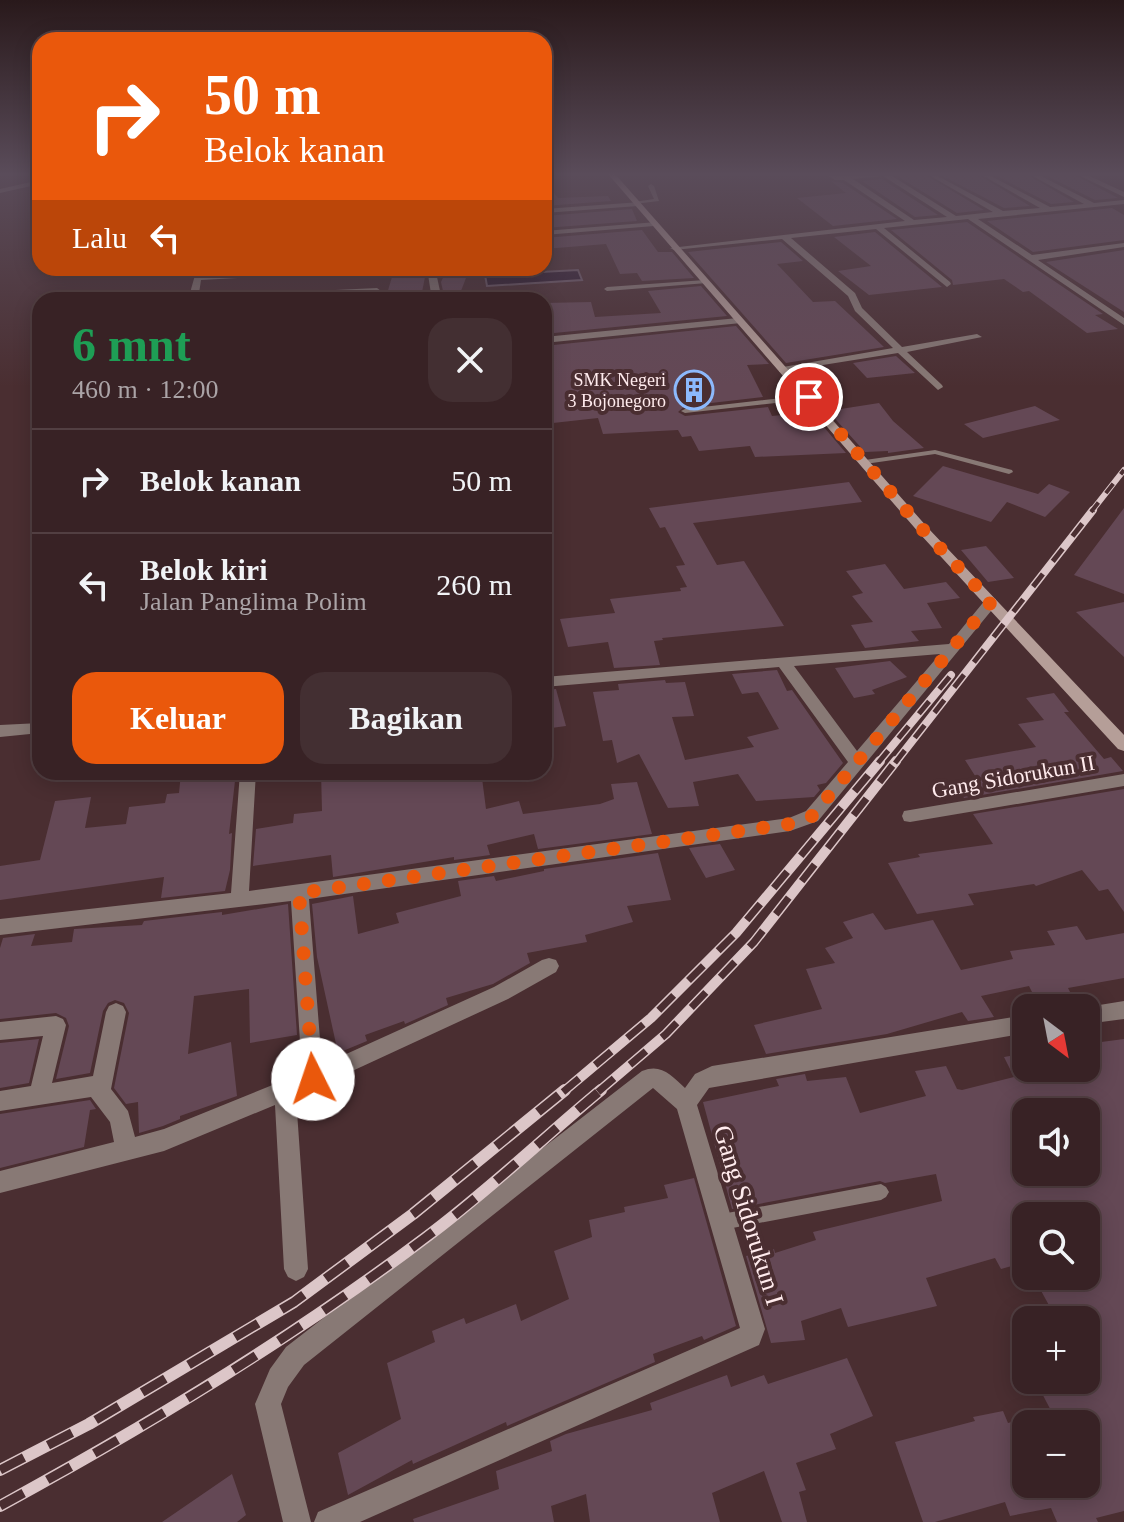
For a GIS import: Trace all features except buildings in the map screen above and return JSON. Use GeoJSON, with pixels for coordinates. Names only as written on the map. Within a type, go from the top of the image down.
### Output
{"type":"FeatureCollection","features":[{"type":"Feature","properties":{"kind":"main road"},"geometry":{"type":"LineString","coordinates":[[672,245],[991,602],[1124,745]]}},
{"type":"Feature","properties":{"kind":"street"},"geometry":{"type":"LineString","coordinates":[[674,248],[701,245]]}},
{"type":"Feature","properties":{"kind":"street"},"geometry":{"type":"LineString","coordinates":[[794,245],[852,295],[858,309],[938,387]]}},
{"type":"Feature","properties":{"kind":"street"},"geometry":{"type":"LineString","coordinates":[[900,245],[947,284]]}},
{"type":"Feature","properties":{"kind":"street"},"geometry":{"type":"LineString","coordinates":[[1012,245],[1124,322]]}},
{"type":"Feature","properties":{"kind":"street"},"geometry":{"type":"LineString","coordinates":[[1032,258],[1124,245]]}},
{"type":"Feature","properties":{"kind":"street"},"geometry":{"type":"LineString","coordinates":[[552,339],[738,321]]}},
{"type":"Feature","properties":{"kind":"street"},"geometry":{"type":"LineString","coordinates":[[783,370],[977,337]]}},
{"type":"Feature","properties":{"kind":"street"},"geometry":{"type":"LineString","coordinates":[[0,927],[299,893],[790,824],[812,816],[991,602]]}},
{"type":"Feature","properties":{"kind":"street"},"geometry":{"type":"LineString","coordinates":[[552,681],[953,648]]}},
{"type":"Feature","properties":{"kind":"street"},"geometry":{"type":"LineString","coordinates":[[783,662],[857,763]]}},
{"type":"Feature","properties":{"kind":"street"},"geometry":{"type":"LineString","coordinates":[[0,731],[32,729]]}},
{"type":"Feature","properties":{"kind":"street"},"geometry":{"type":"LineString","coordinates":[[240,899],[247,780]]}},
{"type":"Feature","properties":{"kind":"street","name":"Gang Sidorukun II"},"geometry":{"type":"LineString","coordinates":[[910,816],[1124,780]]}},
{"type":"Feature","properties":{"kind":"street"},"geometry":{"type":"LineString","coordinates":[[299,893],[313,1079]]}},
{"type":"Feature","properties":{"kind":"street"},"geometry":{"type":"LineString","coordinates":[[0,1182],[164,1140],[313,1079],[501,993],[549,966]]}},
{"type":"Feature","properties":{"kind":"street"},"geometry":{"type":"LineString","coordinates":[[1100,1013],[1124,1010]]}},
{"type":"Feature","properties":{"kind":"street"},"geometry":{"type":"LineString","coordinates":[[116,1012],[101,1085],[102,1098],[120,1118],[127,1151]]}},
{"type":"Feature","properties":{"kind":"street"},"geometry":{"type":"LineString","coordinates":[[0,1031],[56,1025],[39,1094]]}},
{"type":"Feature","properties":{"kind":"street"},"geometry":{"type":"LineString","coordinates":[[297,1522],[268,1404],[275,1385],[295,1356],[649,1078],[659,1078],[686,1103],[702,1081],[712,1076],[1012,1026]]}},
{"type":"Feature","properties":{"kind":"street"},"geometry":{"type":"LineString","coordinates":[[0,1101],[101,1085]]}},
{"type":"Feature","properties":{"kind":"street"},"geometry":{"type":"LineString","coordinates":[[285,1091],[296,1269]]}},
{"type":"Feature","properties":{"kind":"street","name":"Gang Sidorukun I"},"geometry":{"type":"LineString","coordinates":[[328,1522],[750,1336],[753,1329],[686,1103]]}},
{"type":"Feature","properties":{"kind":"lane"},"geometry":{"type":"LineString","coordinates":[[607,289],[705,282]]}},
{"type":"Feature","properties":{"kind":"lane"},"geometry":{"type":"LineString","coordinates":[[685,411],[809,397]]}},
{"type":"Feature","properties":{"kind":"lane"},"geometry":{"type":"LineString","coordinates":[[865,462],[935,452],[1009,472]]}},
{"type":"Feature","properties":{"kind":"lane"},"geometry":{"type":"LineString","coordinates":[[722,1222],[881,1192]]}},
{"type":"Feature","properties":{"kind":"shaded area"},"geometry":{"type":"Polygon","coordinates":[[[578,270],[582,280],[487,286],[485,276],[552,276],[552,271],[578,270]]]}},
{"type":"Feature","properties":{"kind":"railway"},"geometry":{"type":"LineString","coordinates":[[1091,512],[1124,470]]}},
{"type":"Feature","properties":{"kind":"railway"},"geometry":{"type":"LineString","coordinates":[[895,763],[1093,510]]}},
{"type":"Feature","properties":{"kind":"railway"},"geometry":{"type":"LineString","coordinates":[[878,763],[951,675]]}},
{"type":"Feature","properties":{"kind":"railway"},"geometry":{"type":"LineString","coordinates":[[563,1092],[651,1018],[736,933],[880,761]]}},
{"type":"Feature","properties":{"kind":"railway"},"geometry":{"type":"LineString","coordinates":[[598,1092],[666,1034],[754,942],[896,761]]}},
{"type":"Feature","properties":{"kind":"railway"},"geometry":{"type":"LineString","coordinates":[[0,1470],[89,1424],[294,1302],[413,1214],[565,1090]]}},
{"type":"Feature","properties":{"kind":"railway"},"geometry":{"type":"LineString","coordinates":[[0,1506],[164,1413],[323,1311],[448,1221],[601,1090]]}},
{"type":"Feature","properties":{"kind":"place","name":"SMK Negeri 3 Bojonegoro"},"geometry":{"type":"Point","coordinates":[694,390]}},
{"type":"Feature","properties":{"kind":"route"},"geometry":{"type":"LineString","coordinates":[[313,1079],[299,893],[790,824],[812,816],[991,602],[924,531],[809,397]]}}]}
